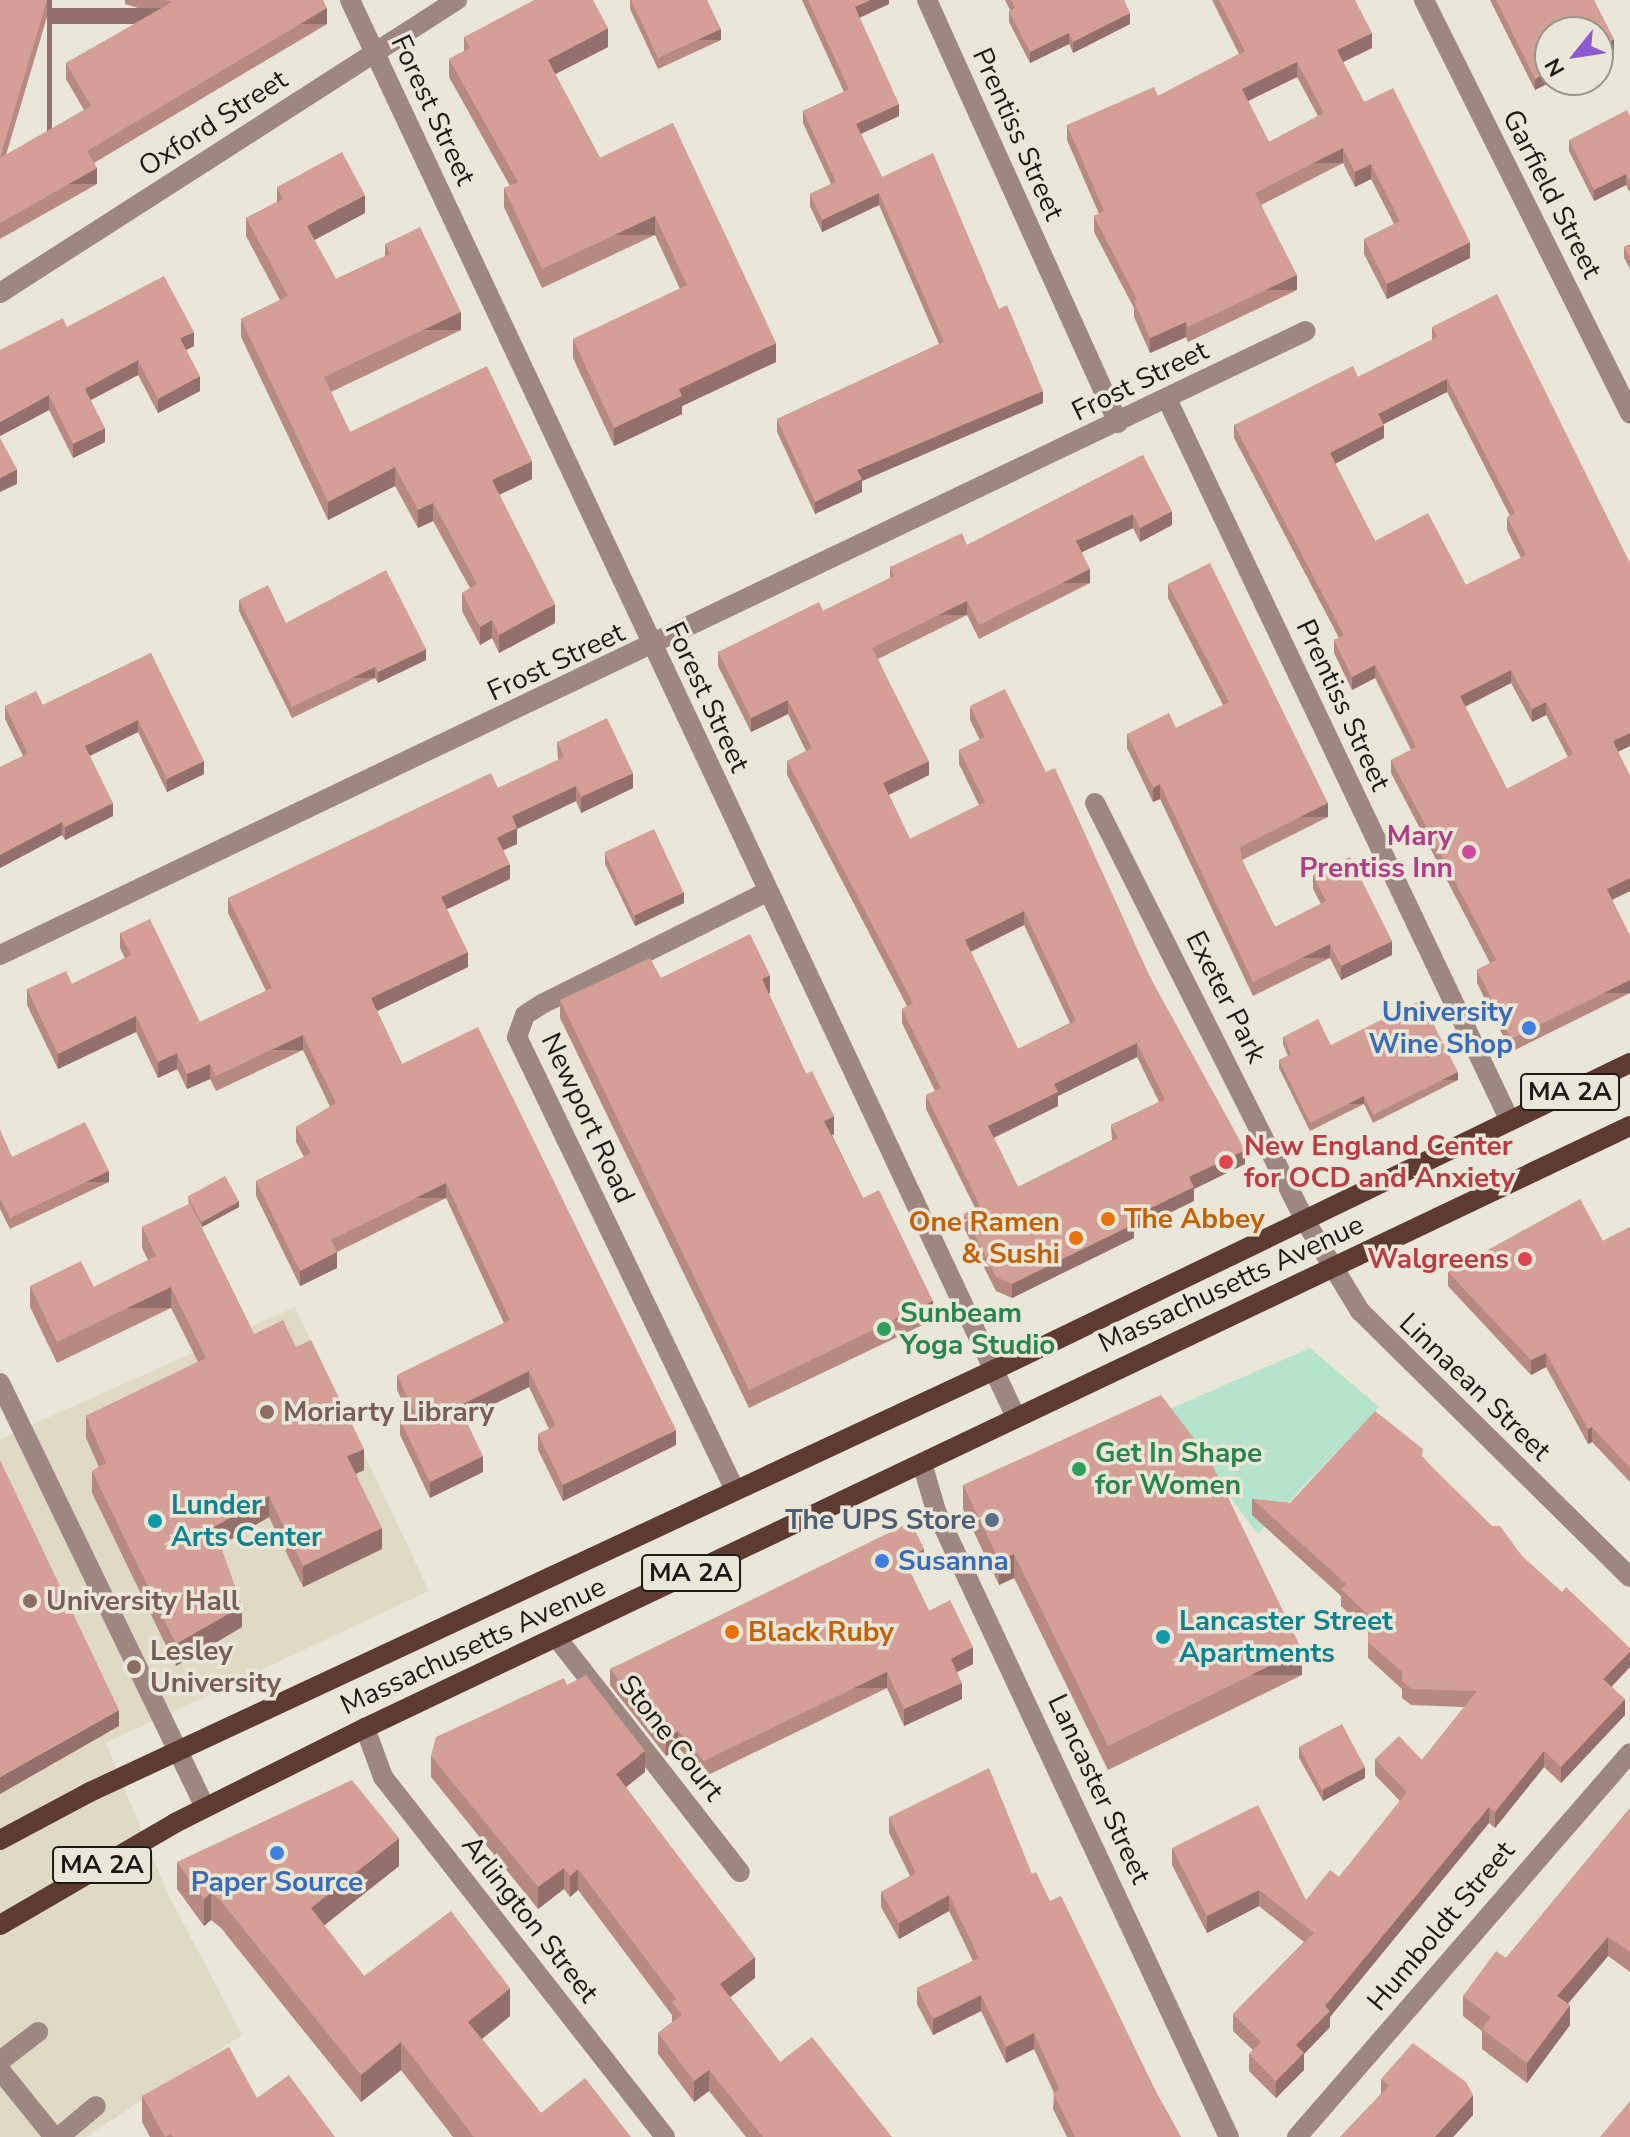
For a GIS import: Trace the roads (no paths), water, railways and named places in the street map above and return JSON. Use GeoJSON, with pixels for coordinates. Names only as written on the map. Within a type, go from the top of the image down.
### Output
{"type":"FeatureCollection","features":[{"type":"Feature","properties":{"kind":"main road","name":"Massachusetts Avenue"},"geometry":{"type":"LineString","coordinates":[[0,1840],[734,1488],[994,1370],[1630,1063]]}},
{"type":"Feature","properties":{"kind":"main road","name":"Massachusetts Avenue"},"geometry":{"type":"LineString","coordinates":[[0,1925],[205,1807],[365,1728],[1630,1126]]}},
{"type":"Feature","properties":{"kind":"street","name":"Forest Street"},"geometry":{"type":"LineString","coordinates":[[350,0],[1016,1417]]}},
{"type":"Feature","properties":{"kind":"street","name":"Oxford Street"},"geometry":{"type":"LineString","coordinates":[[0,293],[457,0]]}},
{"type":"Feature","properties":{"kind":"street","name":"Prentiss Street"},"geometry":{"type":"LineString","coordinates":[[927,0],[1118,423]]}},
{"type":"Feature","properties":{"kind":"street","name":"Garfield Street"},"geometry":{"type":"LineString","coordinates":[[1424,0],[1630,413]]}},
{"type":"Feature","properties":{"kind":"street","name":"Frost Street"},"geometry":{"type":"LineString","coordinates":[[0,955],[652,648],[1306,331]]}},
{"type":"Feature","properties":{"kind":"street","name":"Prentiss Street"},"geometry":{"type":"LineString","coordinates":[[1167,399],[1510,1121]]}},
{"type":"Feature","properties":{"kind":"street","name":"Exeter Park"},"geometry":{"type":"LineString","coordinates":[[1095,803],[1304,1219]]}},
{"type":"Feature","properties":{"kind":"street","name":"Newport Road"},"geometry":{"type":"LineString","coordinates":[[734,1488],[517,1037],[525,1015],[555,996],[767,892]]}},
{"type":"Feature","properties":{"kind":"street","name":"Linnaean Street"},"geometry":{"type":"LineString","coordinates":[[1304,1219],[1332,1267],[1377,1331],[1630,1577]]}},
{"type":"Feature","properties":{"kind":"street"},"geometry":{"type":"LineString","coordinates":[[0,1383],[205,1807]]}},
{"type":"Feature","properties":{"kind":"street","name":"Lancaster Street"},"geometry":{"type":"LineString","coordinates":[[922,1463],[936,1511],[1229,2137]]}},
{"type":"Feature","properties":{"kind":"street","name":"Stone Court"},"geometry":{"type":"LineString","coordinates":[[557,1638],[740,1872]]}},
{"type":"Feature","properties":{"kind":"street","name":"Arlington Street"},"geometry":{"type":"LineString","coordinates":[[365,1728],[383,1777],[665,2137]]}},
{"type":"Feature","properties":{"kind":"street","name":"Humboldt Street"},"geometry":{"type":"LineString","coordinates":[[1297,2137],[1630,1753]]}},
{"type":"Feature","properties":{"kind":"street"},"geometry":{"type":"LineString","coordinates":[[0,2061],[38,2032]]}},
{"type":"Feature","properties":{"kind":"street"},"geometry":{"type":"LineString","coordinates":[[0,2070],[56,2137],[96,2106]]}},
{"type":"Feature","properties":{"kind":"place","name":"Mary Prentiss Inn"},"geometry":{"type":"Point","coordinates":[1469,852]}},
{"type":"Feature","properties":{"kind":"place","name":"University Wine Shop"},"geometry":{"type":"Point","coordinates":[1529,1028]}},
{"type":"Feature","properties":{"kind":"place","name":"New England Center for OCD and Anxiety"},"geometry":{"type":"Point","coordinates":[1226,1162]}},
{"type":"Feature","properties":{"kind":"place","name":"The Abbey"},"geometry":{"type":"Point","coordinates":[1108,1219]}},
{"type":"Feature","properties":{"kind":"place","name":"One Ramen & Sushi"},"geometry":{"type":"Point","coordinates":[1076,1238]}},
{"type":"Feature","properties":{"kind":"place","name":"Walgreens"},"geometry":{"type":"Point","coordinates":[1525,1259]}},
{"type":"Feature","properties":{"kind":"place","name":"Sunbeam Yoga Studio"},"geometry":{"type":"Point","coordinates":[884,1329]}},
{"type":"Feature","properties":{"kind":"place","name":"Moriarty Library"},"geometry":{"type":"Point","coordinates":[267,1412]}},
{"type":"Feature","properties":{"kind":"place","name":"Get In Shape for Women"},"geometry":{"type":"Point","coordinates":[1079,1469]}},
{"type":"Feature","properties":{"kind":"place","name":"The UPS Store"},"geometry":{"type":"Point","coordinates":[992,1520]}},
{"type":"Feature","properties":{"kind":"place","name":"Lunder Arts Center"},"geometry":{"type":"Point","coordinates":[155,1521]}},
{"type":"Feature","properties":{"kind":"place","name":"Susanna"},"geometry":{"type":"Point","coordinates":[882,1561]}},
{"type":"Feature","properties":{"kind":"place","name":"University Hall"},"geometry":{"type":"Point","coordinates":[30,1601]}},
{"type":"Feature","properties":{"kind":"place","name":"Black Ruby"},"geometry":{"type":"Point","coordinates":[732,1632]}},
{"type":"Feature","properties":{"kind":"place","name":"Lancaster Street Apartments"},"geometry":{"type":"Point","coordinates":[1163,1637]}},
{"type":"Feature","properties":{"kind":"place","name":"Lesley University"},"geometry":{"type":"Point","coordinates":[134,1667]}},
{"type":"Feature","properties":{"kind":"place","name":"Paper Source"},"geometry":{"type":"Point","coordinates":[277,1853]}}]}
